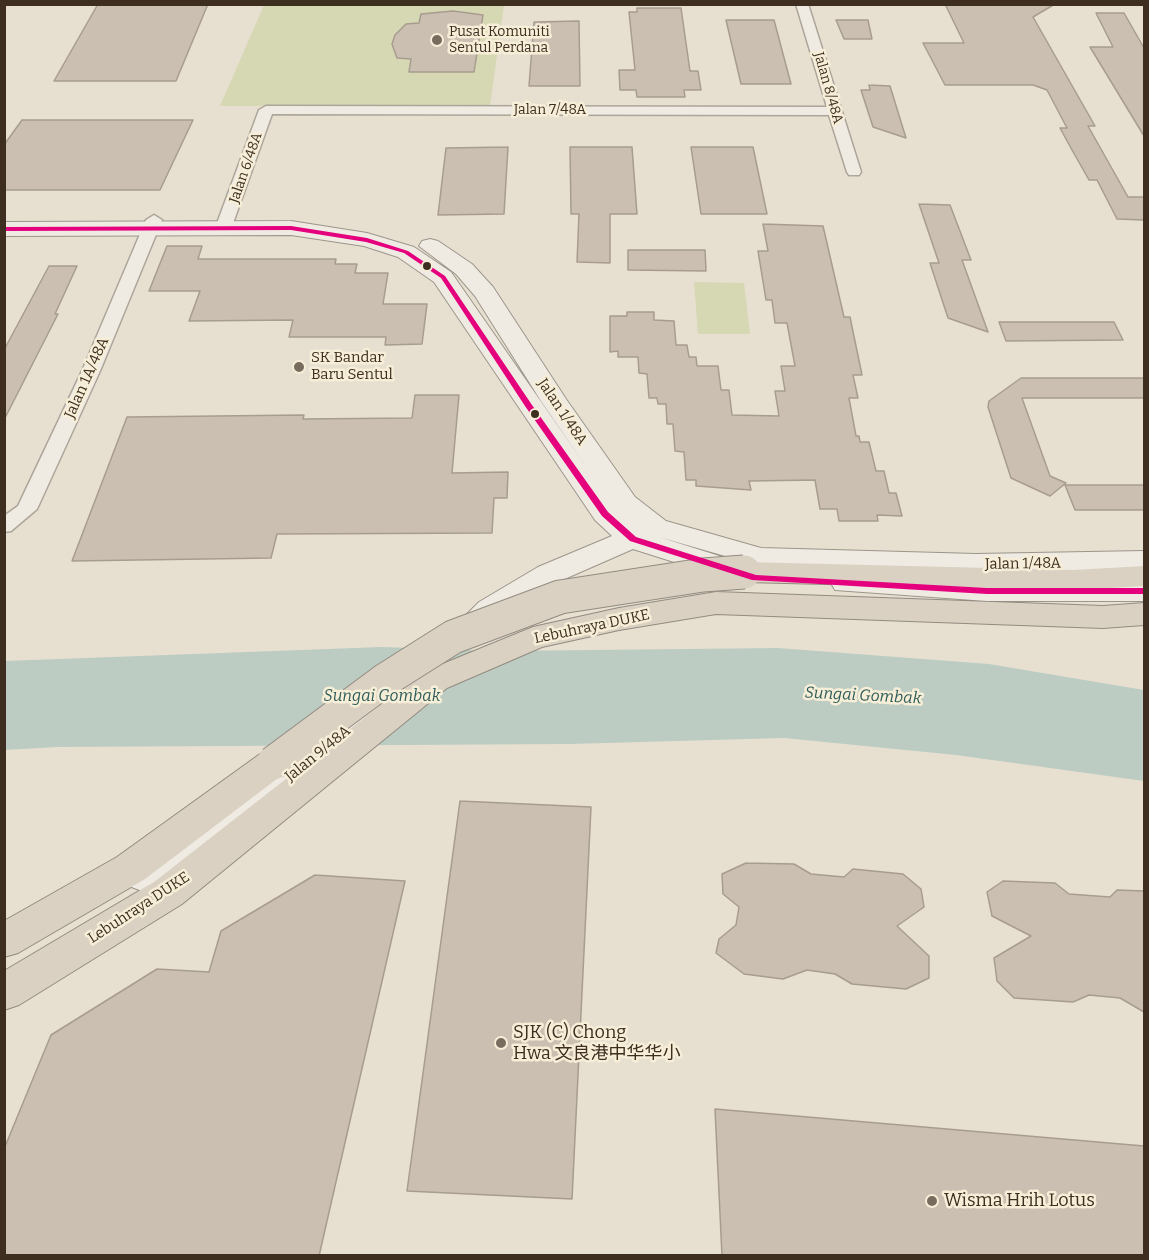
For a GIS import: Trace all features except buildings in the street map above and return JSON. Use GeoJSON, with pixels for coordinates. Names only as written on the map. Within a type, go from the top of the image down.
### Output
{"type":"FeatureCollection","features":[{"type":"Feature","properties":{"kind":"highway","name":"Lebuhraya DUKE"},"geometry":{"type":"LineString","coordinates":[[4,941],[131,868],[385,680],[453,637],[560,597],[703,575],[744,572],[1073,580],[1144,576]]}},
{"type":"Feature","properties":{"kind":"highway","name":"Lebuhraya DUKE"},"geometry":{"type":"LineString","coordinates":[[4,993],[168,893],[435,680],[533,638],[619,619],[716,603],[1103,617],[1144,614]]}},
{"type":"Feature","properties":{"kind":"main road","name":"Jalan 1/48A"},"geometry":{"type":"LineString","coordinates":[[4,229],[320,220],[370,228],[430,246],[464,269],[485,292],[554,401],[645,533],[754,578],[987,591],[1144,591]]}},
{"type":"Feature","properties":{"kind":"main road","name":"Jalan 1/48A"},"geometry":{"type":"LineString","coordinates":[[4,221],[153,223]]}},
{"type":"Feature","properties":{"kind":"main road","name":"Jalan 1/48A"},"geometry":{"type":"LineString","coordinates":[[645,533],[760,557],[976,564],[1144,560]]}},
{"type":"Feature","properties":{"kind":"main road","name":"Jalan 9/48A"},"geometry":{"type":"LineString","coordinates":[[4,958],[72,920],[246,812],[399,688],[490,609],[549,574],[645,533]]}},
{"type":"Feature","properties":{"kind":"street","name":"Jalan 8/48A"},"geometry":{"type":"LineString","coordinates":[[802,4],[854,172]]}},
{"type":"Feature","properties":{"kind":"street","name":"Jalan 7/48A"},"geometry":{"type":"LineString","coordinates":[[266,110],[834,111]]}},
{"type":"Feature","properties":{"kind":"street","name":"Jalan 6/48A"},"geometry":{"type":"LineString","coordinates":[[226,222],[266,110]]}},
{"type":"Feature","properties":{"kind":"street","name":"Jalan 1A/48A"},"geometry":{"type":"LineString","coordinates":[[4,526],[27,509],[91,371],[153,223]]}},
{"type":"Feature","properties":{"kind":"green space"},"geometry":{"type":"Polygon","coordinates":[[[264,5],[504,5],[490,106],[220,106],[264,5]]]}},
{"type":"Feature","properties":{"kind":"green space"},"geometry":{"type":"Polygon","coordinates":[[[694,282],[744,283],[750,334],[698,334],[694,282]]]}},
{"type":"Feature","properties":{"kind":"water","name":"Sungai Gombak"},"geometry":{"type":"Polygon","coordinates":[[[382,647],[499,651],[778,648],[989,664],[1144,690],[1144,781],[956,755],[784,738],[570,744],[57,747],[5,750],[5,661],[382,647]]]}},
{"type":"Feature","properties":{"kind":"transit line"},"geometry":{"type":"LineString","coordinates":[[4,229],[291,228],[367,240],[406,252],[443,277],[605,514],[633,539],[755,578],[987,591],[1144,591]]}},
{"type":"Feature","properties":{"kind":"place","name":"Pusat Komuniti Sentul Perdana"},"geometry":{"type":"Point","coordinates":[437,40]}},
{"type":"Feature","properties":{"kind":"place","name":"SK Bandar Baru Sentul"},"geometry":{"type":"Point","coordinates":[299,367]}},
{"type":"Feature","properties":{"kind":"place","name":"SJK (C) Chong Hwa 文良港中华华小"},"geometry":{"type":"Point","coordinates":[501,1043]}},
{"type":"Feature","properties":{"kind":"place","name":"Wisma Hrih Lotus"},"geometry":{"type":"Point","coordinates":[932,1201]}}]}
